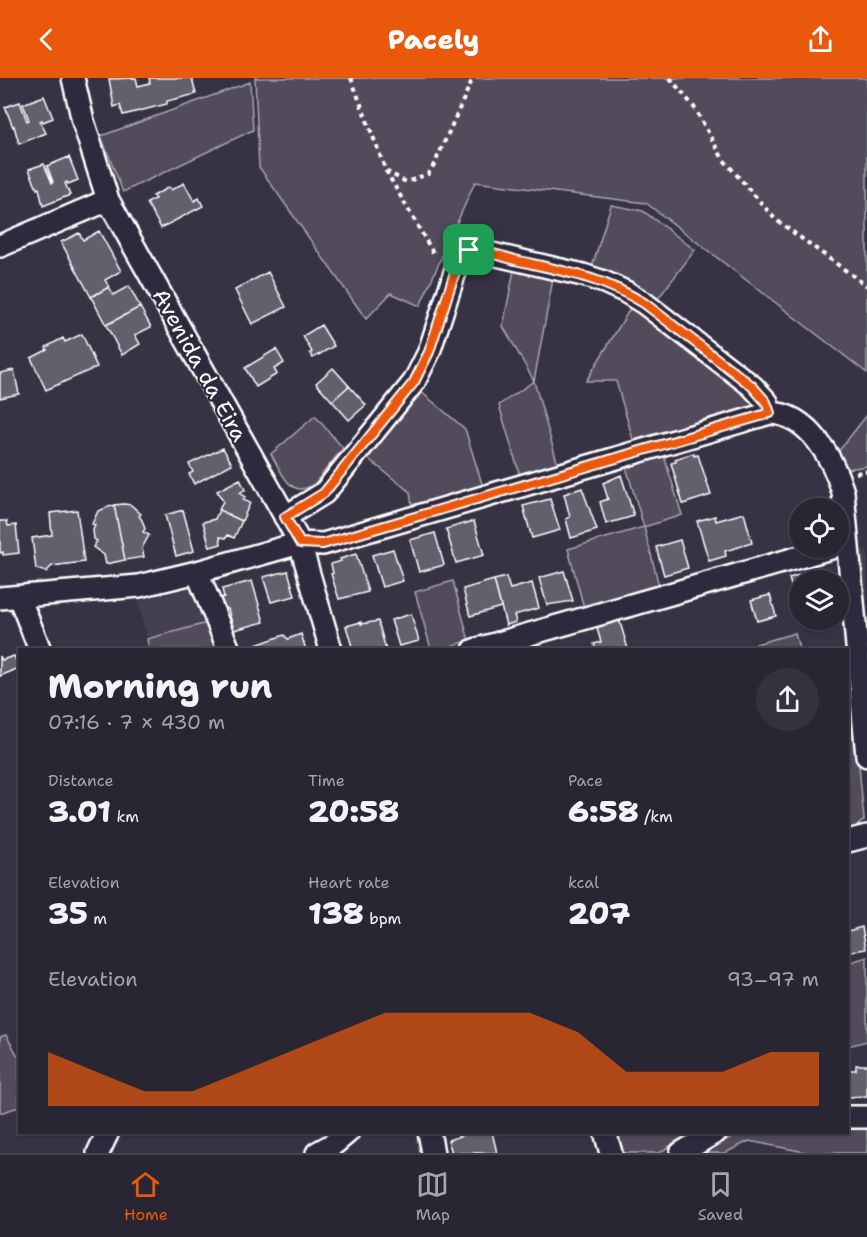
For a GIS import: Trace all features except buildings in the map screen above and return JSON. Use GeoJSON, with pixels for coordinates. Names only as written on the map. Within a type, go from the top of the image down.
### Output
{"type":"FeatureCollection","features":[{"type":"Feature","properties":{"kind":"street","name":"Avenida da Eira"},"geometry":{"type":"LineString","coordinates":[[73,78],[83,121],[108,200],[300,543],[330,648]]}},
{"type":"Feature","properties":{"kind":"street"},"geometry":{"type":"LineString","coordinates":[[0,246],[108,200]]}},
{"type":"Feature","properties":{"kind":"street"},"geometry":{"type":"LineString","coordinates":[[285,517],[324,493],[414,382],[429,352],[459,260],[469,250],[583,275],[626,292],[644,303],[752,386],[766,402],[770,413]]}},
{"type":"Feature","properties":{"kind":"street"},"geometry":{"type":"LineString","coordinates":[[39,648],[10,597],[139,586],[300,543],[323,544],[770,413],[787,415],[807,429],[820,444],[833,465],[843,492],[843,498]]}},
{"type":"Feature","properties":{"kind":"street"},"geometry":{"type":"LineString","coordinates":[[481,648],[794,558]]}},
{"type":"Feature","properties":{"kind":"street"},"geometry":{"type":"LineString","coordinates":[[841,558],[867,756]]}},
{"type":"Feature","properties":{"kind":"street"},"geometry":{"type":"LineString","coordinates":[[197,572],[228,648]]}},
{"type":"Feature","properties":{"kind":"street"},"geometry":{"type":"LineString","coordinates":[[849,841],[867,836]]}},
{"type":"Feature","properties":{"kind":"street"},"geometry":{"type":"LineString","coordinates":[[849,1117],[867,1117]]}},
{"type":"Feature","properties":{"kind":"street"},"geometry":{"type":"LineString","coordinates":[[98,1153],[107,1134]]}},
{"type":"Feature","properties":{"kind":"street"},"geometry":{"type":"LineString","coordinates":[[317,1153],[345,1134]]}},
{"type":"Feature","properties":{"kind":"street"},"geometry":{"type":"LineString","coordinates":[[429,1134],[433,1153]]}},
{"type":"Feature","properties":{"kind":"street"},"geometry":{"type":"LineString","coordinates":[[606,1134],[611,1153]]}},
{"type":"Feature","properties":{"kind":"street"},"geometry":{"type":"LineString","coordinates":[[681,1153],[713,1134]]}},
{"type":"Feature","properties":{"kind":"path"},"geometry":{"type":"LineString","coordinates":[[351,78],[386,171],[435,256]]}},
{"type":"Feature","properties":{"kind":"path"},"geometry":{"type":"LineString","coordinates":[[386,171],[406,182],[428,174],[473,78]]}},
{"type":"Feature","properties":{"kind":"path"},"geometry":{"type":"LineString","coordinates":[[670,78],[694,107],[723,159],[775,219],[867,286]]}},
{"type":"Feature","properties":{"kind":"shaded area"},"geometry":{"type":"Polygon","coordinates":[[[255,78],[867,78],[867,373],[646,203],[475,182],[420,306],[391,293],[366,319],[259,167],[255,78]]]}},
{"type":"Feature","properties":{"kind":"shaded area"},"geometry":{"type":"Polygon","coordinates":[[[250,82],[253,130],[123,192],[101,136],[250,82]]]}},
{"type":"Feature","properties":{"kind":"shaded area"},"geometry":{"type":"Polygon","coordinates":[[[611,205],[643,211],[695,250],[657,300],[643,288],[592,267],[611,205]]]}},
{"type":"Feature","properties":{"kind":"shaded area"},"geometry":{"type":"Polygon","coordinates":[[[514,270],[553,279],[534,381],[503,326],[514,270]]]}},
{"type":"Feature","properties":{"kind":"shaded area"},"geometry":{"type":"Polygon","coordinates":[[[631,307],[750,399],[753,404],[751,408],[634,443],[616,381],[586,381],[631,307]]]}},
{"type":"Feature","properties":{"kind":"shaded area"},"geometry":{"type":"Polygon","coordinates":[[[534,381],[558,465],[520,476],[499,405],[534,381]]]}},
{"type":"Feature","properties":{"kind":"shaded area"},"geometry":{"type":"Polygon","coordinates":[[[420,391],[465,429],[483,487],[412,507],[410,492],[366,457],[420,391]]]}},
{"type":"Feature","properties":{"kind":"shaded area"},"geometry":{"type":"Polygon","coordinates":[[[867,415],[867,466],[847,469],[838,452],[867,415]]]}},
{"type":"Feature","properties":{"kind":"shaded area"},"geometry":{"type":"Polygon","coordinates":[[[315,416],[343,448],[315,483],[307,488],[299,489],[293,487],[283,476],[271,454],[315,416]]]}},
{"type":"Feature","properties":{"kind":"shaded area"},"geometry":{"type":"Polygon","coordinates":[[[664,456],[682,515],[644,527],[626,467],[664,456]]]}},
{"type":"Feature","properties":{"kind":"shaded area"},"geometry":{"type":"Polygon","coordinates":[[[644,527],[659,586],[584,608],[568,549],[644,527]]]}},
{"type":"Feature","properties":{"kind":"shaded area"},"geometry":{"type":"Polygon","coordinates":[[[867,550],[867,629],[860,551],[867,550]]]}},
{"type":"Feature","properties":{"kind":"shaded area"},"geometry":{"type":"Polygon","coordinates":[[[453,581],[469,641],[444,648],[431,648],[415,592],[453,581]]]}},
{"type":"Feature","properties":{"kind":"shaded area"},"geometry":{"type":"Polygon","coordinates":[[[190,588],[194,592],[207,623],[147,639],[138,601],[190,588]]]}},
{"type":"Feature","properties":{"kind":"shaded area"},"geometry":{"type":"Polygon","coordinates":[[[207,623],[217,648],[149,648],[147,639],[207,623]]]}},
{"type":"Feature","properties":{"kind":"shaded area"},"geometry":{"type":"Polygon","coordinates":[[[795,633],[799,648],[757,648],[756,644],[795,633]]]}},
{"type":"Feature","properties":{"kind":"shaded area"},"geometry":{"type":"Polygon","coordinates":[[[849,708],[854,712],[864,820],[849,831],[849,708]]]}},
{"type":"Feature","properties":{"kind":"shaded area"},"geometry":{"type":"Polygon","coordinates":[[[867,957],[867,1041],[849,1046],[849,963],[867,957]]]}},
{"type":"Feature","properties":{"kind":"shaded area"},"geometry":{"type":"Polygon","coordinates":[[[6,1035],[18,1056],[18,1107],[0,1113],[0,1037],[6,1035]]]}},
{"type":"Feature","properties":{"kind":"shaded area"},"geometry":{"type":"Polygon","coordinates":[[[849,1126],[867,1126],[867,1153],[810,1153],[749,1141],[725,1153],[698,1153],[739,1134],[849,1134],[849,1126]]]}},
{"type":"Feature","properties":{"kind":"shaded area"},"geometry":{"type":"Polygon","coordinates":[[[614,1134],[689,1134],[659,1153],[620,1153],[614,1134]]]}},
{"type":"Feature","properties":{"kind":"route"},"geometry":{"type":"LineString","coordinates":[[469,250],[583,275],[626,292],[644,303],[752,386],[766,402],[770,413],[323,544],[300,543],[285,517],[324,493],[414,382],[429,352],[459,260],[469,250]]}}]}
